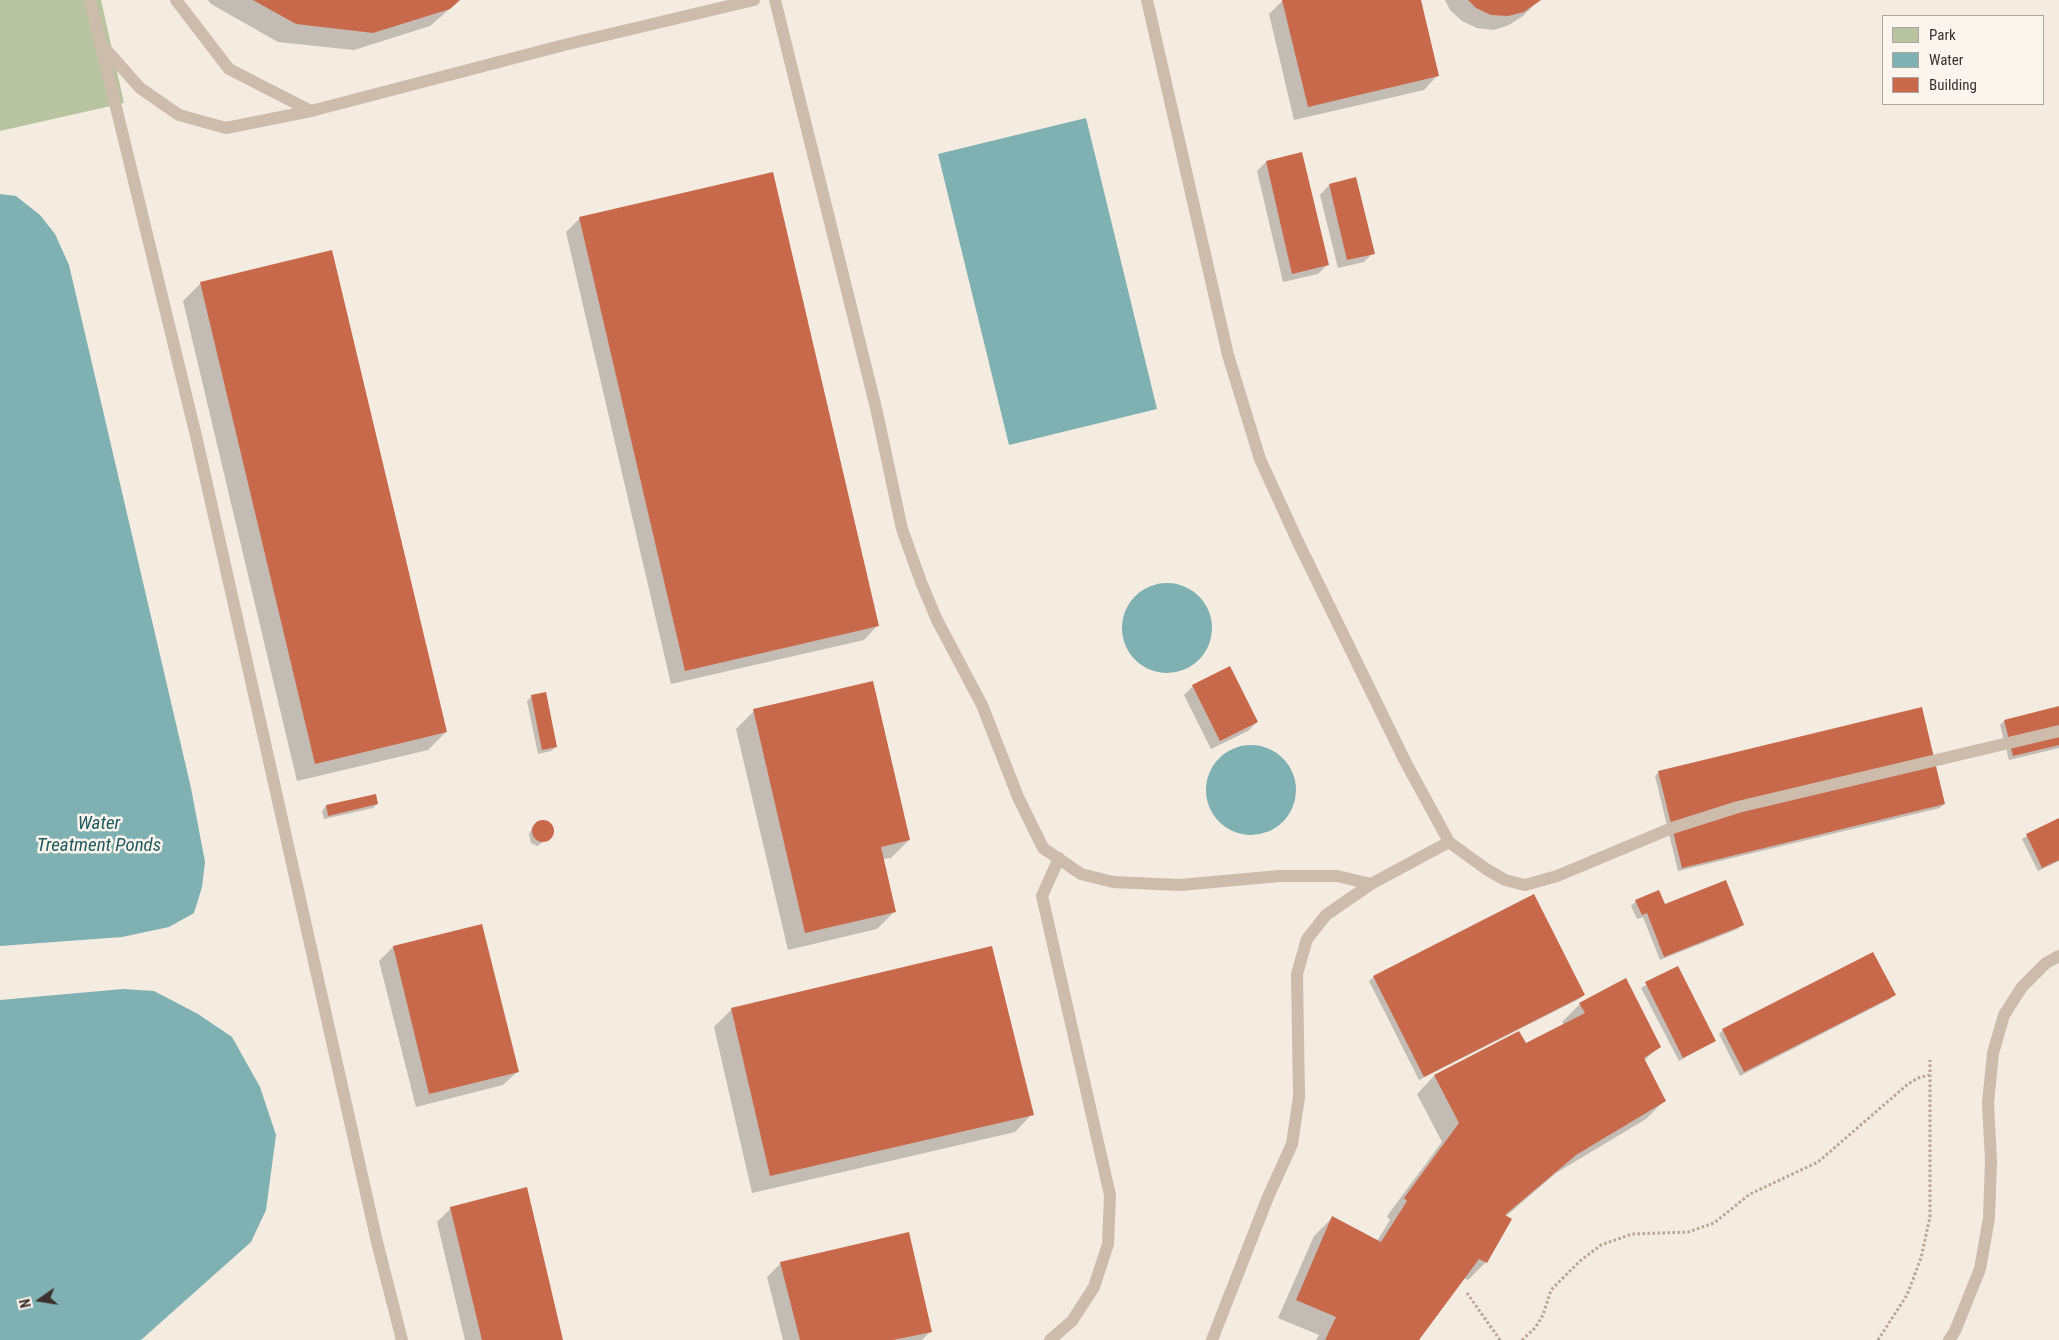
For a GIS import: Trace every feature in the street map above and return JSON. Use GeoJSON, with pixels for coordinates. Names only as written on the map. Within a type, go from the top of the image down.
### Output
{"type":"FeatureCollection","features":[{"type":"Feature","properties":{"kind":"lane"},"geometry":{"type":"LineString","coordinates":[[90,0],[197,440],[377,1242],[402,1340]]}},
{"type":"Feature","properties":{"kind":"lane"},"geometry":{"type":"LineString","coordinates":[[176,0],[229,69],[311,111]]}},
{"type":"Feature","properties":{"kind":"lane"},"geometry":{"type":"LineString","coordinates":[[100,43],[140,88],[179,114],[226,128],[311,111],[564,45],[754,0]]}},
{"type":"Feature","properties":{"kind":"lane"},"geometry":{"type":"LineString","coordinates":[[775,0],[876,408],[902,528],[921,582],[938,620],[982,705],[1018,797],[1043,848],[1081,874],[1113,882],[1180,885],[1279,876],[1337,876],[1371,884]]}},
{"type":"Feature","properties":{"kind":"lane"},"geometry":{"type":"LineString","coordinates":[[1147,0],[1228,354],[1260,459],[1298,542],[1405,761],[1449,842],[1486,869],[1505,880],[1525,886],[1556,876],[1672,828],[1738,807],[2059,731]]}},
{"type":"Feature","properties":{"kind":"lane"},"geometry":{"type":"LineString","coordinates":[[1212,1340],[1268,1197],[1292,1144],[1298,1098],[1297,974],[1307,939],[1326,915],[1371,884],[1449,842]]}},
{"type":"Feature","properties":{"kind":"lane"},"geometry":{"type":"LineString","coordinates":[[1050,1340],[1072,1320],[1094,1287],[1108,1244],[1110,1195],[1042,896],[1059,858]]}},
{"type":"Feature","properties":{"kind":"lane"},"geometry":{"type":"LineString","coordinates":[[1949,1340],[1980,1269],[1989,1218],[1991,1161],[1988,1102],[1993,1052],[2004,1015],[2022,987],[2046,963],[2059,956]]}},
{"type":"Feature","properties":{"kind":"path"},"geometry":{"type":"LineString","coordinates":[[1878,1340],[1907,1295],[1921,1258],[1930,1217],[1930,1060]]}},
{"type":"Feature","properties":{"kind":"path"},"geometry":{"type":"LineString","coordinates":[[1522,1340],[1535,1328],[1543,1315],[1552,1290],[1562,1277],[1601,1245],[1632,1234],[1688,1232],[1714,1223],[1750,1194],[1818,1162],[1908,1084],[1918,1078],[1929,1075]]}},
{"type":"Feature","properties":{"kind":"path"},"geometry":{"type":"LineString","coordinates":[[1468,1293],[1500,1340]]}},
{"type":"Feature","properties":{"kind":"green space"},"geometry":{"type":"Polygon","coordinates":[[[0,0],[101,0],[124,103],[0,131],[0,0]]]}},
{"type":"Feature","properties":{"kind":"water"},"geometry":{"type":"Polygon","coordinates":[[[1086,118],[1157,409],[1009,445],[938,154],[1086,118]]]}},
{"type":"Feature","properties":{"kind":"water","name":"Water Treatment Ponds"},"geometry":{"type":"Polygon","coordinates":[[[0,194],[16,196],[40,215],[55,234],[69,265],[191,788],[205,862],[202,887],[194,913],[169,927],[122,937],[0,946],[0,194]]]}},
{"type":"Feature","properties":{"kind":"water"},"geometry":{"type":"Polygon","coordinates":[[[1167,583],[1184,586],[1199,596],[1209,611],[1212,628],[1209,645],[1199,660],[1184,670],[1167,673],[1150,670],[1135,660],[1125,645],[1122,628],[1125,611],[1135,596],[1150,586],[1167,583]]]}},
{"type":"Feature","properties":{"kind":"water"},"geometry":{"type":"Polygon","coordinates":[[[1251,745],[1268,748],[1283,758],[1293,773],[1296,790],[1293,807],[1283,822],[1268,832],[1251,835],[1234,832],[1219,822],[1209,807],[1206,790],[1209,773],[1219,758],[1234,748],[1251,745]]]}},
{"type":"Feature","properties":{"kind":"water"},"geometry":{"type":"Polygon","coordinates":[[[123,989],[154,991],[198,1014],[232,1037],[260,1087],[276,1135],[266,1210],[251,1242],[141,1340],[0,1340],[0,1000],[123,989]]]}},
{"type":"Feature","properties":{"kind":"building"},"geometry":{"type":"Polygon","coordinates":[[[253,0],[460,0],[450,9],[373,33],[296,24],[253,0]]]}},
{"type":"Feature","properties":{"kind":"building"},"geometry":{"type":"Polygon","coordinates":[[[1282,0],[1421,0],[1439,76],[1308,107],[1282,0]]]}},
{"type":"Feature","properties":{"kind":"building"},"geometry":{"type":"Polygon","coordinates":[[[1468,0],[1541,0],[1524,12],[1508,16],[1491,15],[1476,8],[1468,0]]]}},
{"type":"Feature","properties":{"kind":"building"},"geometry":{"type":"Polygon","coordinates":[[[1302,152],[1329,265],[1292,274],[1266,161],[1302,152]]]}},
{"type":"Feature","properties":{"kind":"building"},"geometry":{"type":"Polygon","coordinates":[[[773,172],[879,626],[685,671],[579,217],[773,172]]]}},
{"type":"Feature","properties":{"kind":"building"},"geometry":{"type":"Polygon","coordinates":[[[1356,177],[1375,254],[1347,260],[1329,184],[1356,177]]]}},
{"type":"Feature","properties":{"kind":"building"},"geometry":{"type":"Polygon","coordinates":[[[332,250],[447,732],[315,764],[200,282],[332,250]]]}},
{"type":"Feature","properties":{"kind":"building"},"geometry":{"type":"Polygon","coordinates":[[[1230,666],[1258,722],[1220,741],[1192,685],[1230,666]]]}},
{"type":"Feature","properties":{"kind":"building"},"geometry":{"type":"Polygon","coordinates":[[[873,681],[910,840],[881,847],[896,912],[805,933],[753,709],[873,681]]]}},
{"type":"Feature","properties":{"kind":"building"},"geometry":{"type":"Polygon","coordinates":[[[546,692],[557,747],[542,750],[531,695],[546,692]]]}},
{"type":"Feature","properties":{"kind":"building"},"geometry":{"type":"Polygon","coordinates":[[[2059,706],[2059,745],[2013,756],[2004,720],[2059,706]]]}},
{"type":"Feature","properties":{"kind":"building"},"geometry":{"type":"Polygon","coordinates":[[[1922,707],[1945,804],[1682,868],[1658,771],[1922,707]]]}},
{"type":"Feature","properties":{"kind":"building"},"geometry":{"type":"Polygon","coordinates":[[[376,794],[378,804],[328,816],[326,805],[376,794]]]}},
{"type":"Feature","properties":{"kind":"building"},"geometry":{"type":"Polygon","coordinates":[[[2059,818],[2059,860],[2042,868],[2026,834],[2059,818]]]}},
{"type":"Feature","properties":{"kind":"building"},"geometry":{"type":"Polygon","coordinates":[[[543,820],[551,823],[554,831],[551,839],[543,842],[535,839],[532,831],[535,823],[543,820]]]}},
{"type":"Feature","properties":{"kind":"building"},"geometry":{"type":"Polygon","coordinates":[[[1726,880],[1744,925],[1664,957],[1647,913],[1642,915],[1635,900],[1659,890],[1665,904],[1726,880]]]}},
{"type":"Feature","properties":{"kind":"building"},"geometry":{"type":"Polygon","coordinates":[[[1534,894],[1585,995],[1424,1077],[1373,976],[1534,894]]]}},
{"type":"Feature","properties":{"kind":"building"},"geometry":{"type":"Polygon","coordinates":[[[482,924],[519,1072],[429,1094],[393,946],[482,924]]]}},
{"type":"Feature","properties":{"kind":"building"},"geometry":{"type":"Polygon","coordinates":[[[992,946],[1034,1115],[770,1176],[731,1008],[992,946]]]}},
{"type":"Feature","properties":{"kind":"building"},"geometry":{"type":"Polygon","coordinates":[[[1873,952],[1896,995],[1744,1072],[1722,1029],[1873,952]]]}},
{"type":"Feature","properties":{"kind":"building"},"geometry":{"type":"Polygon","coordinates":[[[1678,966],[1716,1041],[1683,1058],[1645,982],[1678,966]]]}},
{"type":"Feature","properties":{"kind":"building"},"geometry":{"type":"Polygon","coordinates":[[[1626,978],[1661,1047],[1644,1058],[1666,1101],[1576,1155],[1505,1215],[1512,1219],[1487,1263],[1479,1259],[1419,1340],[1325,1340],[1336,1317],[1296,1300],[1332,1216],[1381,1242],[1407,1201],[1404,1198],[1459,1123],[1434,1075],[1519,1031],[1526,1043],[1585,1013],[1579,1003],[1626,978]]]}},
{"type":"Feature","properties":{"kind":"building"},"geometry":{"type":"Polygon","coordinates":[[[527,1187],[563,1340],[482,1340],[450,1207],[527,1187]]]}},
{"type":"Feature","properties":{"kind":"building"},"geometry":{"type":"Polygon","coordinates":[[[909,1232],[932,1332],[893,1340],[800,1340],[780,1262],[909,1232]]]}}]}
